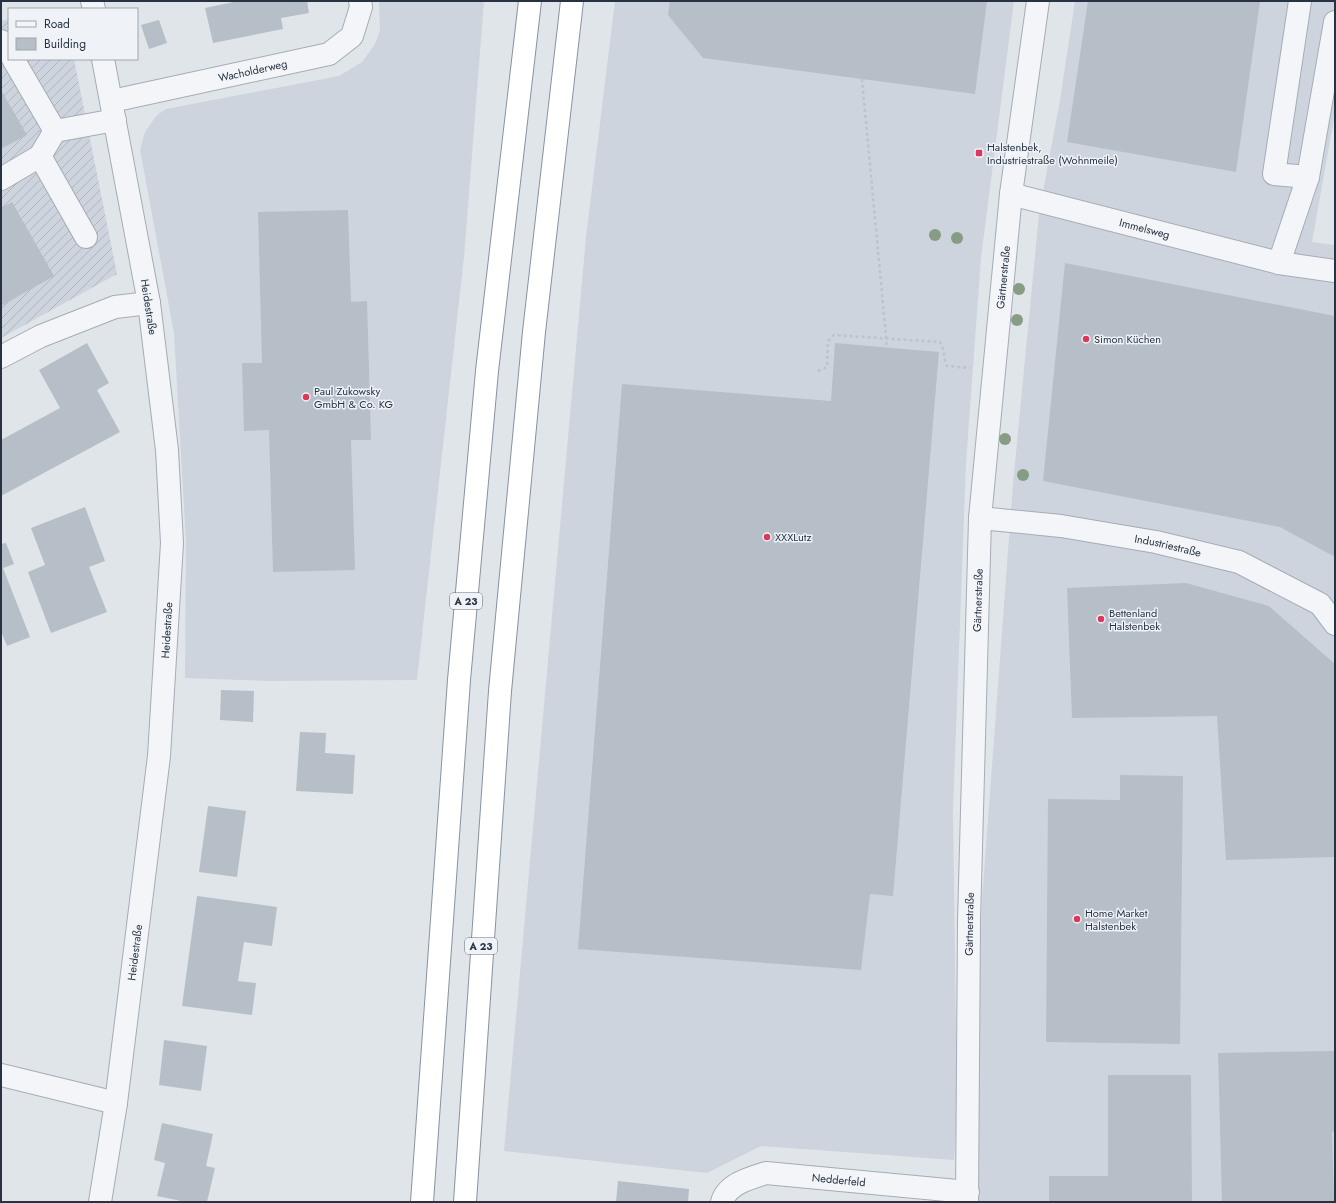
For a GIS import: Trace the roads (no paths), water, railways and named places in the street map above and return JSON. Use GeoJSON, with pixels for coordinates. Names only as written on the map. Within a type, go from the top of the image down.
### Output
{"type":"FeatureCollection","features":[{"type":"Feature","properties":{"kind":"highway","name":"A 23"},"geometry":{"type":"LineString","coordinates":[[422,1202],[459,680],[487,371],[530,1]]}},
{"type":"Feature","properties":{"kind":"highway","name":"A 23"},"geometry":{"type":"LineString","coordinates":[[465,1202],[500,691],[534,332],[572,1]]}},
{"type":"Feature","properties":{"kind":"street","name":"Wacholderweg"},"geometry":{"type":"LineString","coordinates":[[55,131],[113,110],[329,54],[352,36],[361,7],[360,1]]}},
{"type":"Feature","properties":{"kind":"street","name":"Gärtnerstraße"},"geometry":{"type":"LineString","coordinates":[[967,1197],[969,920],[980,518],[1010,194],[1038,1]]}},
{"type":"Feature","properties":{"kind":"street"},"geometry":{"type":"LineString","coordinates":[[1300,1],[1274,174],[1308,177]]}},
{"type":"Feature","properties":{"kind":"street"},"geometry":{"type":"LineString","coordinates":[[1279,263],[1308,177],[1335,22]]}},
{"type":"Feature","properties":{"kind":"street"},"geometry":{"type":"LineString","coordinates":[[1,41],[8,51]]}},
{"type":"Feature","properties":{"kind":"street"},"geometry":{"type":"LineString","coordinates":[[1,179],[40,156],[55,131],[14,60]]}},
{"type":"Feature","properties":{"kind":"street","name":"Heidestraße"},"geometry":{"type":"LineString","coordinates":[[100,1202],[116,1103],[159,756],[171,551],[167,450],[149,303],[104,60]]}},
{"type":"Feature","properties":{"kind":"street"},"geometry":{"type":"LineString","coordinates":[[40,156],[86,237]]}},
{"type":"Feature","properties":{"kind":"street","name":"Immelsweg"},"geometry":{"type":"LineString","coordinates":[[1010,194],[1279,263],[1335,271]]}},
{"type":"Feature","properties":{"kind":"street"},"geometry":{"type":"LineString","coordinates":[[1,357],[41,336],[115,307],[149,303]]}},
{"type":"Feature","properties":{"kind":"street","name":"Industriestraße"},"geometry":{"type":"LineString","coordinates":[[980,518],[1069,527],[1156,542],[1239,562],[1320,604],[1335,624]]}},
{"type":"Feature","properties":{"kind":"street"},"geometry":{"type":"LineString","coordinates":[[1,1076],[116,1103]]}},
{"type":"Feature","properties":{"kind":"street","name":"Nedderfeld"},"geometry":{"type":"LineString","coordinates":[[722,1202],[723,1197],[743,1180],[766,1173],[967,1197]]}},
{"type":"Feature","properties":{"kind":"place","name":"Halstenbek, Industriestraße (Wohnmeile)"},"geometry":{"type":"Point","coordinates":[979,153]}},
{"type":"Feature","properties":{"kind":"place","name":"Simon Küchen"},"geometry":{"type":"Point","coordinates":[1086,339]}},
{"type":"Feature","properties":{"kind":"place","name":"Paul Zukowsky GmbH & Co. KG"},"geometry":{"type":"Point","coordinates":[306,397]}},
{"type":"Feature","properties":{"kind":"place","name":"XXXLutz"},"geometry":{"type":"Point","coordinates":[767,537]}},
{"type":"Feature","properties":{"kind":"place","name":"Bettenland Halstenbek"},"geometry":{"type":"Point","coordinates":[1101,619]}},
{"type":"Feature","properties":{"kind":"place","name":"Home Market Halstenbek"},"geometry":{"type":"Point","coordinates":[1077,919]}}]}
